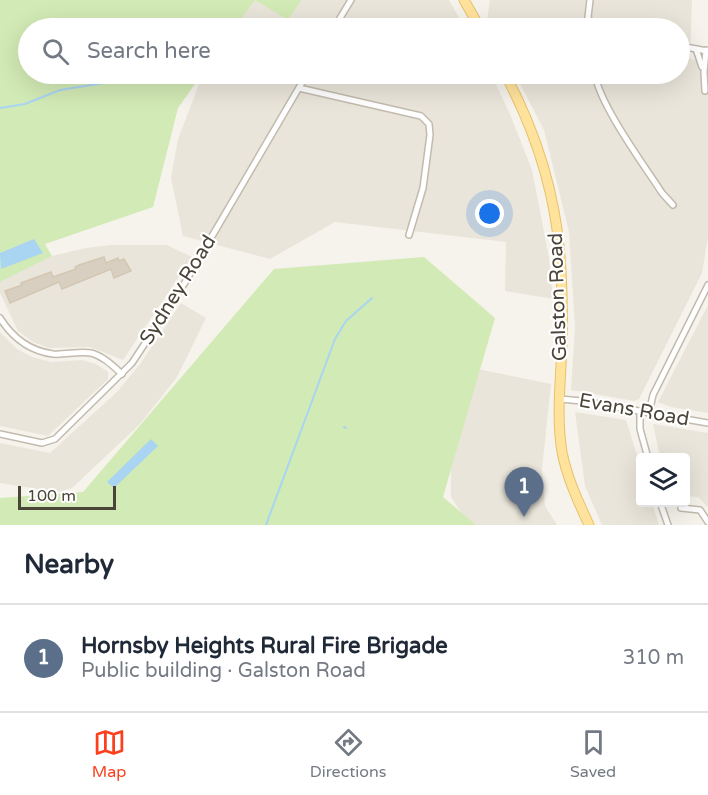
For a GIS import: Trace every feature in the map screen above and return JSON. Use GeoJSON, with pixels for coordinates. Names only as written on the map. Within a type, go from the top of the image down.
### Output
{"type":"FeatureCollection","features":[{"type":"Feature","properties":{"kind":"main road"},"geometry":{"type":"LineString","coordinates":[[464,0],[474,18]]}},
{"type":"Feature","properties":{"kind":"main road","name":"Galston Road"},"geometry":{"type":"LineString","coordinates":[[510,84],[529,124],[554,212],[560,256],[562,311],[560,427],[566,470],[588,525]]}},
{"type":"Feature","properties":{"kind":"street"},"geometry":{"type":"LineString","coordinates":[[340,18],[351,0]]}},
{"type":"Feature","properties":{"kind":"street"},"geometry":{"type":"LineString","coordinates":[[589,18],[590,0]]}},
{"type":"Feature","properties":{"kind":"street"},"geometry":{"type":"LineString","coordinates":[[690,48],[707,51],[704,72],[705,91]]}},
{"type":"Feature","properties":{"kind":"street"},"geometry":{"type":"LineString","coordinates":[[696,49],[704,72]]}},
{"type":"Feature","properties":{"kind":"street","name":"Sydney Road"},"geometry":{"type":"LineString","coordinates":[[0,434],[42,443],[55,439],[122,374],[184,284],[302,84]]}},
{"type":"Feature","properties":{"kind":"street"},"geometry":{"type":"LineString","coordinates":[[597,84],[610,111],[662,194],[672,205]]}},
{"type":"Feature","properties":{"kind":"street"},"geometry":{"type":"LineString","coordinates":[[299,88],[421,116],[429,124],[430,135],[423,188],[409,235]]}},
{"type":"Feature","properties":{"kind":"street"},"geometry":{"type":"LineString","coordinates":[[649,413],[653,395],[708,285]]}},
{"type":"Feature","properties":{"kind":"street"},"geometry":{"type":"LineString","coordinates":[[0,318],[18,340],[36,350],[54,354],[90,353],[102,358],[122,374]]}},
{"type":"Feature","properties":{"kind":"street","name":"Evans Road"},"geometry":{"type":"LineString","coordinates":[[560,399],[708,423]]}},
{"type":"Feature","properties":{"kind":"street"},"geometry":{"type":"LineString","coordinates":[[640,411],[640,429],[647,453]]}},
{"type":"Feature","properties":{"kind":"street"},"geometry":{"type":"LineString","coordinates":[[662,507],[668,525]]}},
{"type":"Feature","properties":{"kind":"street"},"geometry":{"type":"LineString","coordinates":[[681,508],[690,507],[700,510],[708,522]]}},
{"type":"Feature","properties":{"kind":"shaded area"},"geometry":{"type":"Polygon","coordinates":[[[251,0],[449,0],[459,18],[238,18],[251,0]]]}},
{"type":"Feature","properties":{"kind":"shaded area"},"geometry":{"type":"Polygon","coordinates":[[[490,0],[692,0],[690,59],[690,18],[487,18],[490,0]]]}},
{"type":"Feature","properties":{"kind":"shaded area"},"geometry":{"type":"Polygon","coordinates":[[[690,59],[708,62],[708,237],[702,273],[639,399],[634,401],[571,390],[575,326],[569,232],[544,130],[520,84],[690,84],[690,59]]]}},
{"type":"Feature","properties":{"kind":"shaded area"},"geometry":{"type":"Polygon","coordinates":[[[199,84],[496,84],[532,170],[549,258],[553,299],[505,291],[506,242],[335,222],[270,259],[183,236],[171,178],[178,139],[199,84]]]}},
{"type":"Feature","properties":{"kind":"shaded area"},"geometry":{"type":"Polygon","coordinates":[[[110,245],[167,245],[192,257],[123,360],[90,347],[49,348],[33,342],[18,331],[0,293],[0,282],[52,256],[110,245]]]}},
{"type":"Feature","properties":{"kind":"shaded area"},"geometry":{"type":"Polygon","coordinates":[[[181,303],[206,318],[177,377],[140,424],[72,488],[57,492],[0,483],[0,443],[50,453],[117,392],[141,363],[181,303]]]}},
{"type":"Feature","properties":{"kind":"shaded area"},"geometry":{"type":"Polygon","coordinates":[[[708,305],[708,413],[671,407],[658,402],[708,305]]]}},
{"type":"Feature","properties":{"kind":"shaded area"},"geometry":{"type":"Polygon","coordinates":[[[0,332],[17,349],[32,357],[51,362],[82,360],[96,364],[108,372],[108,379],[48,436],[0,426],[0,332]]]}},
{"type":"Feature","properties":{"kind":"shaded area"},"geometry":{"type":"Polygon","coordinates":[[[473,368],[551,384],[542,469],[545,506],[557,525],[469,525],[451,497],[451,429],[473,368]]]}},
{"type":"Feature","properties":{"kind":"shaded area"},"geometry":{"type":"Polygon","coordinates":[[[575,412],[626,420],[636,453],[636,507],[653,507],[659,525],[602,525],[585,486],[575,412]]]}},
{"type":"Feature","properties":{"kind":"shaded area"},"geometry":{"type":"Polygon","coordinates":[[[653,424],[708,433],[708,507],[698,497],[690,496],[690,453],[659,453],[653,424]]]}},
{"type":"Feature","properties":{"kind":"green space"},"geometry":{"type":"Polygon","coordinates":[[[0,0],[255,0],[242,18],[18,18],[18,84],[195,84],[178,108],[153,207],[45,244],[52,256],[0,282],[0,0]]]}},
{"type":"Feature","properties":{"kind":"green space"},"geometry":{"type":"Polygon","coordinates":[[[255,0],[301,0],[289,18],[285,18],[255,0]]]}},
{"type":"Feature","properties":{"kind":"green space"},"geometry":{"type":"Polygon","coordinates":[[[424,257],[495,318],[443,497],[476,525],[0,525],[0,498],[83,492],[274,269],[424,257]]]}},
{"type":"Feature","properties":{"kind":"water"},"geometry":{"type":"Polygon","coordinates":[[[34,239],[43,253],[1,269],[0,253],[34,239]]]}},
{"type":"Feature","properties":{"kind":"water"},"geometry":{"type":"Polygon","coordinates":[[[151,439],[158,446],[114,488],[107,482],[151,439]]]}},
{"type":"Feature","properties":{"kind":"building"},"geometry":{"type":"Polygon","coordinates":[[[104,257],[106,263],[118,258],[119,261],[124,259],[131,271],[114,278],[111,269],[62,289],[59,282],[10,303],[5,291],[51,272],[53,277],[104,257]]]}},
{"type":"Feature","properties":{"kind":"waterway"},"geometry":{"type":"LineString","coordinates":[[0,108],[25,104],[60,90],[98,84]]}},
{"type":"Feature","properties":{"kind":"waterway"},"geometry":{"type":"LineString","coordinates":[[266,525],[335,339],[346,321],[372,298]]}},
{"type":"Feature","properties":{"kind":"place","name":"Hornsby Heights Rural Fire Brigade"},"geometry":{"type":"Point","coordinates":[524,517]}}]}
